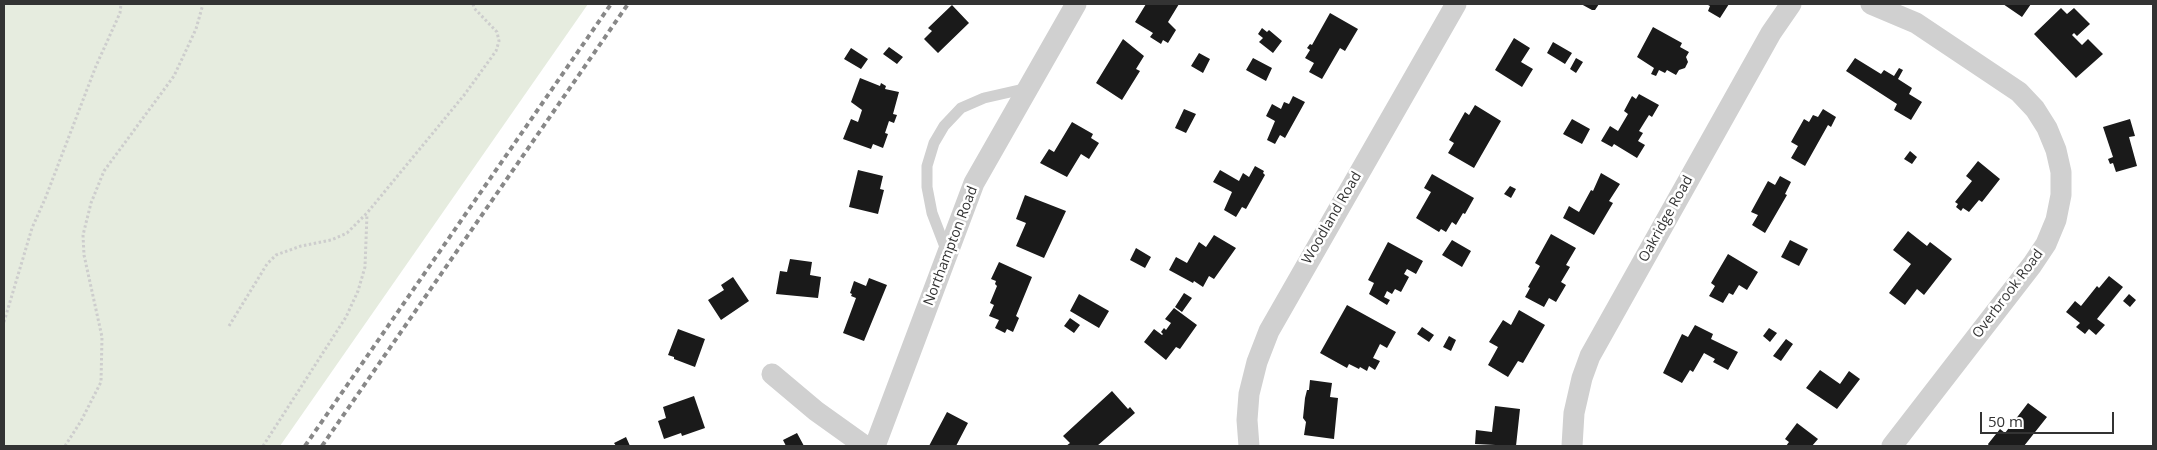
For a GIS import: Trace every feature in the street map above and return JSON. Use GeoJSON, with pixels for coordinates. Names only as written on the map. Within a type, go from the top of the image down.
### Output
{"type":"FeatureCollection","features":[{"type":"Feature","properties":{"kind":"street","name":"Northampton Road"},"geometry":{"type":"LineString","coordinates":[[875,446],[914,347],[947,252],[974,183],[1076,4]]}},
{"type":"Feature","properties":{"kind":"street","name":"Woodland Road"},"geometry":{"type":"LineString","coordinates":[[1249,446],[1247,420],[1249,394],[1257,362],[1269,331],[1456,4]]}},
{"type":"Feature","properties":{"kind":"street","name":"Oakridge Road"},"geometry":{"type":"LineString","coordinates":[[1572,446],[1574,412],[1582,378],[1590,356],[1762,50],[1791,4]]}},
{"type":"Feature","properties":{"kind":"street","name":"Overbrook Road"},"geometry":{"type":"LineString","coordinates":[[1871,4],[1916,23],[2019,92],[2035,109],[2047,128],[2056,150],[2061,172],[2061,195],[2056,220],[2046,244],[2032,265],[1892,446]]}},
{"type":"Feature","properties":{"kind":"street"},"geometry":{"type":"LineString","coordinates":[[772,374],[816,411],[865,446]]}},
{"type":"Feature","properties":{"kind":"lane"},"geometry":{"type":"LineString","coordinates":[[947,252],[932,213],[927,187],[927,166],[934,143],[944,126],[961,108],[984,98],[1028,88]]}},
{"type":"Feature","properties":{"kind":"path"},"geometry":{"type":"LineString","coordinates":[[4,322],[32,228],[46,199],[96,66],[120,13],[121,4]]}},
{"type":"Feature","properties":{"kind":"path"},"geometry":{"type":"LineString","coordinates":[[65,446],[82,421],[101,382],[102,337],[84,255],[83,235],[91,203],[104,171],[174,76],[196,29],[204,4]]}},
{"type":"Feature","properties":{"kind":"path"},"geometry":{"type":"LineString","coordinates":[[229,326],[266,264],[276,255],[301,246],[331,240],[347,233],[367,213],[454,108],[496,51],[498,41],[497,32],[474,8],[473,4]]}},
{"type":"Feature","properties":{"kind":"path"},"geometry":{"type":"LineString","coordinates":[[263,446],[346,317],[358,291],[365,267],[367,213]]}},
{"type":"Feature","properties":{"kind":"shaded area"},"geometry":{"type":"Polygon","coordinates":[[[4,4],[588,4],[280,446],[4,446],[4,4]]]}},
{"type":"Feature","properties":{"kind":"building"},"geometry":{"type":"Polygon","coordinates":[[[1146,4],[1179,4],[1168,22],[1176,30],[1168,43],[1163,40],[1161,44],[1150,37],[1153,33],[1135,22],[1146,4]]]}},
{"type":"Feature","properties":{"kind":"building"},"geometry":{"type":"Polygon","coordinates":[[[1581,4],[1599,4],[1595,10],[1592,10],[1581,4]]]}},
{"type":"Feature","properties":{"kind":"building"},"geometry":{"type":"Polygon","coordinates":[[[1706,4],[1729,4],[1720,18],[1708,11],[1710,6],[1706,4]]]}},
{"type":"Feature","properties":{"kind":"building"},"geometry":{"type":"Polygon","coordinates":[[[2003,4],[2031,4],[2022,17],[2003,4]]]}},
{"type":"Feature","properties":{"kind":"building"},"geometry":{"type":"Polygon","coordinates":[[[952,5],[969,23],[938,53],[924,39],[932,31],[928,28],[952,5]]]}},
{"type":"Feature","properties":{"kind":"building"},"geometry":{"type":"Polygon","coordinates":[[[2061,8],[2067,14],[2074,8],[2090,24],[2077,36],[2074,33],[2072,35],[2082,45],[2088,39],[2103,54],[2076,78],[2034,34],[2061,8]]]}},
{"type":"Feature","properties":{"kind":"building"},"geometry":{"type":"Polygon","coordinates":[[[1330,13],[1358,29],[1345,51],[1340,48],[1322,79],[1309,72],[1314,63],[1305,58],[1310,50],[1307,48],[1310,44],[1312,45],[1330,13]]]}},
{"type":"Feature","properties":{"kind":"building"},"geometry":{"type":"Polygon","coordinates":[[[1653,27],[1682,43],[1680,47],[1689,52],[1686,57],[1688,62],[1685,68],[1679,70],[1676,75],[1667,70],[1665,73],[1659,70],[1656,76],[1651,74],[1654,68],[1637,57],[1653,27]]]}},
{"type":"Feature","properties":{"kind":"building"},"geometry":{"type":"Polygon","coordinates":[[[1262,28],[1267,32],[1269,30],[1282,41],[1273,53],[1259,42],[1263,38],[1258,34],[1262,28]]]}},
{"type":"Feature","properties":{"kind":"building"},"geometry":{"type":"Polygon","coordinates":[[[1514,38],[1530,48],[1521,62],[1533,69],[1522,87],[1495,70],[1514,38]]]}},
{"type":"Feature","properties":{"kind":"building"},"geometry":{"type":"Polygon","coordinates":[[[1123,39],[1144,56],[1136,69],[1140,71],[1122,100],[1096,83],[1123,39]]]}},
{"type":"Feature","properties":{"kind":"building"},"geometry":{"type":"Polygon","coordinates":[[[1553,42],[1572,53],[1565,64],[1547,53],[1553,42]]]}},
{"type":"Feature","properties":{"kind":"building"},"geometry":{"type":"Polygon","coordinates":[[[889,47],[903,57],[897,64],[883,54],[889,47]]]}},
{"type":"Feature","properties":{"kind":"building"},"geometry":{"type":"Polygon","coordinates":[[[851,48],[868,59],[861,69],[844,59],[851,48]]]}},
{"type":"Feature","properties":{"kind":"building"},"geometry":{"type":"Polygon","coordinates":[[[1199,53],[1210,59],[1203,73],[1191,66],[1199,53]]]}},
{"type":"Feature","properties":{"kind":"building"},"geometry":{"type":"Polygon","coordinates":[[[1253,58],[1272,68],[1266,81],[1246,70],[1253,58]]]}},
{"type":"Feature","properties":{"kind":"building"},"geometry":{"type":"Polygon","coordinates":[[[1576,58],[1583,62],[1576,73],[1570,69],[1576,58]]]}},
{"type":"Feature","properties":{"kind":"building"},"geometry":{"type":"Polygon","coordinates":[[[1855,58],[1881,74],[1884,70],[1894,76],[1899,68],[1903,70],[1898,79],[1912,88],[1909,94],[1922,102],[1911,120],[1894,110],[1897,104],[1846,71],[1855,58]]]}},
{"type":"Feature","properties":{"kind":"building"},"geometry":{"type":"Polygon","coordinates":[[[860,78],[880,86],[881,83],[886,86],[885,89],[899,92],[893,114],[897,115],[894,123],[889,121],[885,133],[888,134],[883,148],[873,144],[871,149],[843,139],[851,119],[858,122],[862,110],[851,102],[860,78]]]}},
{"type":"Feature","properties":{"kind":"building"},"geometry":{"type":"Polygon","coordinates":[[[1639,94],[1659,105],[1652,117],[1649,115],[1639,131],[1643,133],[1638,141],[1645,145],[1637,158],[1614,144],[1612,147],[1601,141],[1610,126],[1618,131],[1628,114],[1624,111],[1632,96],[1636,99],[1639,94]]]}},
{"type":"Feature","properties":{"kind":"building"},"geometry":{"type":"Polygon","coordinates":[[[1293,96],[1305,102],[1285,138],[1280,135],[1275,144],[1267,140],[1275,121],[1266,116],[1272,104],[1281,109],[1284,102],[1289,104],[1293,96]]]}},
{"type":"Feature","properties":{"kind":"building"},"geometry":{"type":"Polygon","coordinates":[[[1475,105],[1501,121],[1474,168],[1448,153],[1454,143],[1449,140],[1465,112],[1469,115],[1475,105]]]}},
{"type":"Feature","properties":{"kind":"building"},"geometry":{"type":"Polygon","coordinates":[[[1184,109],[1196,114],[1186,133],[1175,128],[1184,109]]]}},
{"type":"Feature","properties":{"kind":"building"},"geometry":{"type":"Polygon","coordinates":[[[1823,109],[1836,117],[1831,127],[1828,125],[1805,166],[1791,158],[1798,146],[1791,142],[1804,119],[1809,122],[1813,115],[1818,117],[1823,109]]]}},
{"type":"Feature","properties":{"kind":"building"},"geometry":{"type":"Polygon","coordinates":[[[1572,119],[1590,129],[1582,144],[1563,134],[1572,119]]]}},
{"type":"Feature","properties":{"kind":"building"},"geometry":{"type":"Polygon","coordinates":[[[2130,119],[2135,136],[2129,137],[2137,166],[2116,172],[2113,163],[2110,164],[2108,159],[2113,157],[2103,127],[2130,119]]]}},
{"type":"Feature","properties":{"kind":"building"},"geometry":{"type":"Polygon","coordinates":[[[1072,122],[1093,134],[1091,138],[1099,143],[1089,159],[1081,154],[1067,177],[1040,163],[1049,149],[1054,152],[1072,122]]]}},
{"type":"Feature","properties":{"kind":"building"},"geometry":{"type":"Polygon","coordinates":[[[1910,151],[1917,157],[1912,164],[1904,159],[1910,151]]]}},
{"type":"Feature","properties":{"kind":"building"},"geometry":{"type":"Polygon","coordinates":[[[1978,161],[2000,179],[1982,202],[1979,200],[1969,212],[1963,208],[1961,211],[1956,207],[1958,204],[1955,202],[1972,181],[1966,176],[1978,161]]]}},
{"type":"Feature","properties":{"kind":"building"},"geometry":{"type":"Polygon","coordinates":[[[1255,166],[1264,171],[1265,175],[1246,209],[1242,207],[1236,217],[1224,210],[1232,192],[1213,182],[1220,170],[1239,181],[1243,173],[1249,177],[1255,166]]]}},
{"type":"Feature","properties":{"kind":"building"},"geometry":{"type":"Polygon","coordinates":[[[858,170],[883,176],[880,189],[884,190],[878,214],[849,207],[858,170]]]}},
{"type":"Feature","properties":{"kind":"building"},"geometry":{"type":"Polygon","coordinates":[[[1601,173],[1620,184],[1609,201],[1613,203],[1594,235],[1563,218],[1569,206],[1579,212],[1591,190],[1593,191],[1601,173]]]}},
{"type":"Feature","properties":{"kind":"building"},"geometry":{"type":"Polygon","coordinates":[[[1432,174],[1474,198],[1456,225],[1452,222],[1446,232],[1441,229],[1439,232],[1416,218],[1431,192],[1424,188],[1432,174]]]}},
{"type":"Feature","properties":{"kind":"building"},"geometry":{"type":"Polygon","coordinates":[[[1780,176],[1791,182],[1785,194],[1787,195],[1765,233],[1752,225],[1758,215],[1751,212],[1768,181],[1775,185],[1780,176]]]}},
{"type":"Feature","properties":{"kind":"building"},"geometry":{"type":"Polygon","coordinates":[[[1510,186],[1516,189],[1511,198],[1504,194],[1510,186]]]}},
{"type":"Feature","properties":{"kind":"building"},"geometry":{"type":"Polygon","coordinates":[[[1025,195],[1066,211],[1044,258],[1016,246],[1026,223],[1016,219],[1025,195]]]}},
{"type":"Feature","properties":{"kind":"building"},"geometry":{"type":"Polygon","coordinates":[[[1908,231],[1927,246],[1930,242],[1952,259],[1924,295],[1917,289],[1905,305],[1889,293],[1911,264],[1893,250],[1908,231]]]}},
{"type":"Feature","properties":{"kind":"building"},"geometry":{"type":"Polygon","coordinates":[[[1551,234],[1576,248],[1566,265],[1570,267],[1561,282],[1566,285],[1556,302],[1549,298],[1544,307],[1525,297],[1530,288],[1528,287],[1540,266],[1535,263],[1551,234]]]}},
{"type":"Feature","properties":{"kind":"building"},"geometry":{"type":"Polygon","coordinates":[[[1214,235],[1236,248],[1214,279],[1209,276],[1203,287],[1169,270],[1176,257],[1187,263],[1199,242],[1206,247],[1214,235]]]}},
{"type":"Feature","properties":{"kind":"building"},"geometry":{"type":"Polygon","coordinates":[[[1452,240],[1471,251],[1462,267],[1442,255],[1452,240]]]}},
{"type":"Feature","properties":{"kind":"building"},"geometry":{"type":"Polygon","coordinates":[[[1790,240],[1808,249],[1799,266],[1781,257],[1790,240]]]}},
{"type":"Feature","properties":{"kind":"building"},"geometry":{"type":"Polygon","coordinates":[[[1388,242],[1423,261],[1416,274],[1407,269],[1404,274],[1409,277],[1401,292],[1395,289],[1392,294],[1387,291],[1384,297],[1390,300],[1387,305],[1369,294],[1374,283],[1368,280],[1388,242]]]}},
{"type":"Feature","properties":{"kind":"building"},"geometry":{"type":"Polygon","coordinates":[[[1136,248],[1151,257],[1145,268],[1130,260],[1136,248]]]}},
{"type":"Feature","properties":{"kind":"building"},"geometry":{"type":"Polygon","coordinates":[[[1728,254],[1758,272],[1747,290],[1739,285],[1733,295],[1729,293],[1723,303],[1709,296],[1715,286],[1711,283],[1728,254]]]}},
{"type":"Feature","properties":{"kind":"building"},"geometry":{"type":"Polygon","coordinates":[[[790,259],[812,262],[810,275],[821,277],[818,298],[776,294],[780,271],[787,272],[790,259]]]}},
{"type":"Feature","properties":{"kind":"building"},"geometry":{"type":"Polygon","coordinates":[[[999,262],[1032,277],[1016,316],[1019,318],[1013,332],[1007,329],[1005,333],[995,328],[999,320],[989,316],[994,305],[990,303],[997,286],[995,284],[996,281],[991,279],[999,262]]]}},
{"type":"Feature","properties":{"kind":"building"},"geometry":{"type":"Polygon","coordinates":[[[2109,276],[2123,287],[2097,319],[2105,325],[2096,335],[2089,329],[2085,334],[2076,327],[2080,323],[2066,312],[2075,301],[2081,306],[2097,286],[2099,288],[2109,276]]]}},
{"type":"Feature","properties":{"kind":"building"},"geometry":{"type":"Polygon","coordinates":[[[733,277],[749,301],[721,320],[708,300],[724,290],[721,285],[733,277]]]}},
{"type":"Feature","properties":{"kind":"building"},"geometry":{"type":"Polygon","coordinates":[[[869,278],[887,285],[864,341],[843,333],[856,298],[851,296],[852,294],[850,293],[854,281],[866,286],[869,278]]]}},
{"type":"Feature","properties":{"kind":"building"},"geometry":{"type":"Polygon","coordinates":[[[1184,293],[1192,298],[1182,312],[1175,307],[1184,293]]]}},
{"type":"Feature","properties":{"kind":"building"},"geometry":{"type":"Polygon","coordinates":[[[1079,294],[1109,311],[1099,328],[1070,311],[1079,294]]]}},
{"type":"Feature","properties":{"kind":"building"},"geometry":{"type":"Polygon","coordinates":[[[2129,294],[2136,300],[2130,307],[2123,301],[2129,294]]]}},
{"type":"Feature","properties":{"kind":"building"},"geometry":{"type":"Polygon","coordinates":[[[1347,305],[1396,332],[1387,348],[1380,344],[1373,358],[1380,361],[1375,370],[1369,366],[1367,371],[1349,364],[1347,368],[1320,353],[1347,305]]]}},
{"type":"Feature","properties":{"kind":"building"},"geometry":{"type":"Polygon","coordinates":[[[1174,308],[1197,325],[1180,349],[1176,347],[1166,360],[1144,342],[1154,329],[1163,334],[1161,332],[1164,328],[1166,330],[1171,323],[1165,319],[1174,308]]]}},
{"type":"Feature","properties":{"kind":"building"},"geometry":{"type":"Polygon","coordinates":[[[1519,310],[1545,325],[1523,363],[1518,361],[1508,377],[1488,365],[1498,347],[1489,342],[1503,320],[1511,325],[1519,310]]]}},
{"type":"Feature","properties":{"kind":"building"},"geometry":{"type":"Polygon","coordinates":[[[1070,318],[1080,325],[1074,333],[1064,326],[1070,318]]]}},
{"type":"Feature","properties":{"kind":"building"},"geometry":{"type":"Polygon","coordinates":[[[1695,325],[1713,334],[1711,339],[1738,352],[1728,370],[1713,362],[1715,359],[1704,353],[1693,372],[1690,370],[1682,383],[1663,373],[1682,334],[1688,337],[1695,325]]]}},
{"type":"Feature","properties":{"kind":"building"},"geometry":{"type":"Polygon","coordinates":[[[1422,327],[1434,335],[1429,342],[1417,334],[1422,327]]]}},
{"type":"Feature","properties":{"kind":"building"},"geometry":{"type":"Polygon","coordinates":[[[1769,328],[1777,333],[1770,342],[1763,336],[1769,328]]]}},
{"type":"Feature","properties":{"kind":"building"},"geometry":{"type":"Polygon","coordinates":[[[678,329],[705,339],[695,367],[668,355],[678,329]]]}},
{"type":"Feature","properties":{"kind":"building"},"geometry":{"type":"Polygon","coordinates":[[[1449,336],[1456,340],[1451,351],[1443,347],[1449,336]]]}},
{"type":"Feature","properties":{"kind":"building"},"geometry":{"type":"Polygon","coordinates":[[[1786,339],[1793,344],[1781,361],[1773,356],[1786,339]]]}},
{"type":"Feature","properties":{"kind":"building"},"geometry":{"type":"Polygon","coordinates":[[[1820,370],[1840,384],[1849,371],[1860,379],[1837,409],[1806,388],[1820,370]]]}},
{"type":"Feature","properties":{"kind":"building"},"geometry":{"type":"Polygon","coordinates":[[[1310,380],[1332,383],[1330,397],[1338,398],[1334,439],[1304,435],[1306,422],[1303,418],[1305,398],[1307,390],[1309,390],[1310,380]]]}},
{"type":"Feature","properties":{"kind":"building"},"geometry":{"type":"Polygon","coordinates":[[[1112,391],[1128,409],[1130,407],[1135,413],[1097,446],[1066,446],[1070,443],[1063,436],[1112,391]]]}},
{"type":"Feature","properties":{"kind":"building"},"geometry":{"type":"Polygon","coordinates":[[[694,396],[705,428],[682,436],[681,433],[664,439],[658,421],[666,418],[663,407],[694,396]]]}},
{"type":"Feature","properties":{"kind":"building"},"geometry":{"type":"Polygon","coordinates":[[[2028,403],[2047,417],[2024,446],[1989,446],[1988,444],[2000,429],[2005,433],[2028,403]]]}},
{"type":"Feature","properties":{"kind":"building"},"geometry":{"type":"Polygon","coordinates":[[[1495,406],[1520,409],[1516,446],[1475,444],[1476,430],[1492,432],[1495,406]]]}},
{"type":"Feature","properties":{"kind":"building"},"geometry":{"type":"Polygon","coordinates":[[[947,412],[968,423],[956,446],[929,446],[947,412]]]}},
{"type":"Feature","properties":{"kind":"building"},"geometry":{"type":"Polygon","coordinates":[[[1797,423],[1818,439],[1812,446],[1786,446],[1789,442],[1785,439],[1797,423]]]}},
{"type":"Feature","properties":{"kind":"building"},"geometry":{"type":"Polygon","coordinates":[[[797,433],[804,446],[786,446],[783,440],[797,433]]]}},
{"type":"Feature","properties":{"kind":"building"},"geometry":{"type":"Polygon","coordinates":[[[626,437],[630,446],[616,446],[614,443],[626,437]]]}},
{"type":"Feature","properties":{"kind":"railway"},"geometry":{"type":"LineString","coordinates":[[305,446],[611,4]]}},
{"type":"Feature","properties":{"kind":"railway"},"geometry":{"type":"LineString","coordinates":[[322,446],[628,4]]}}]}
